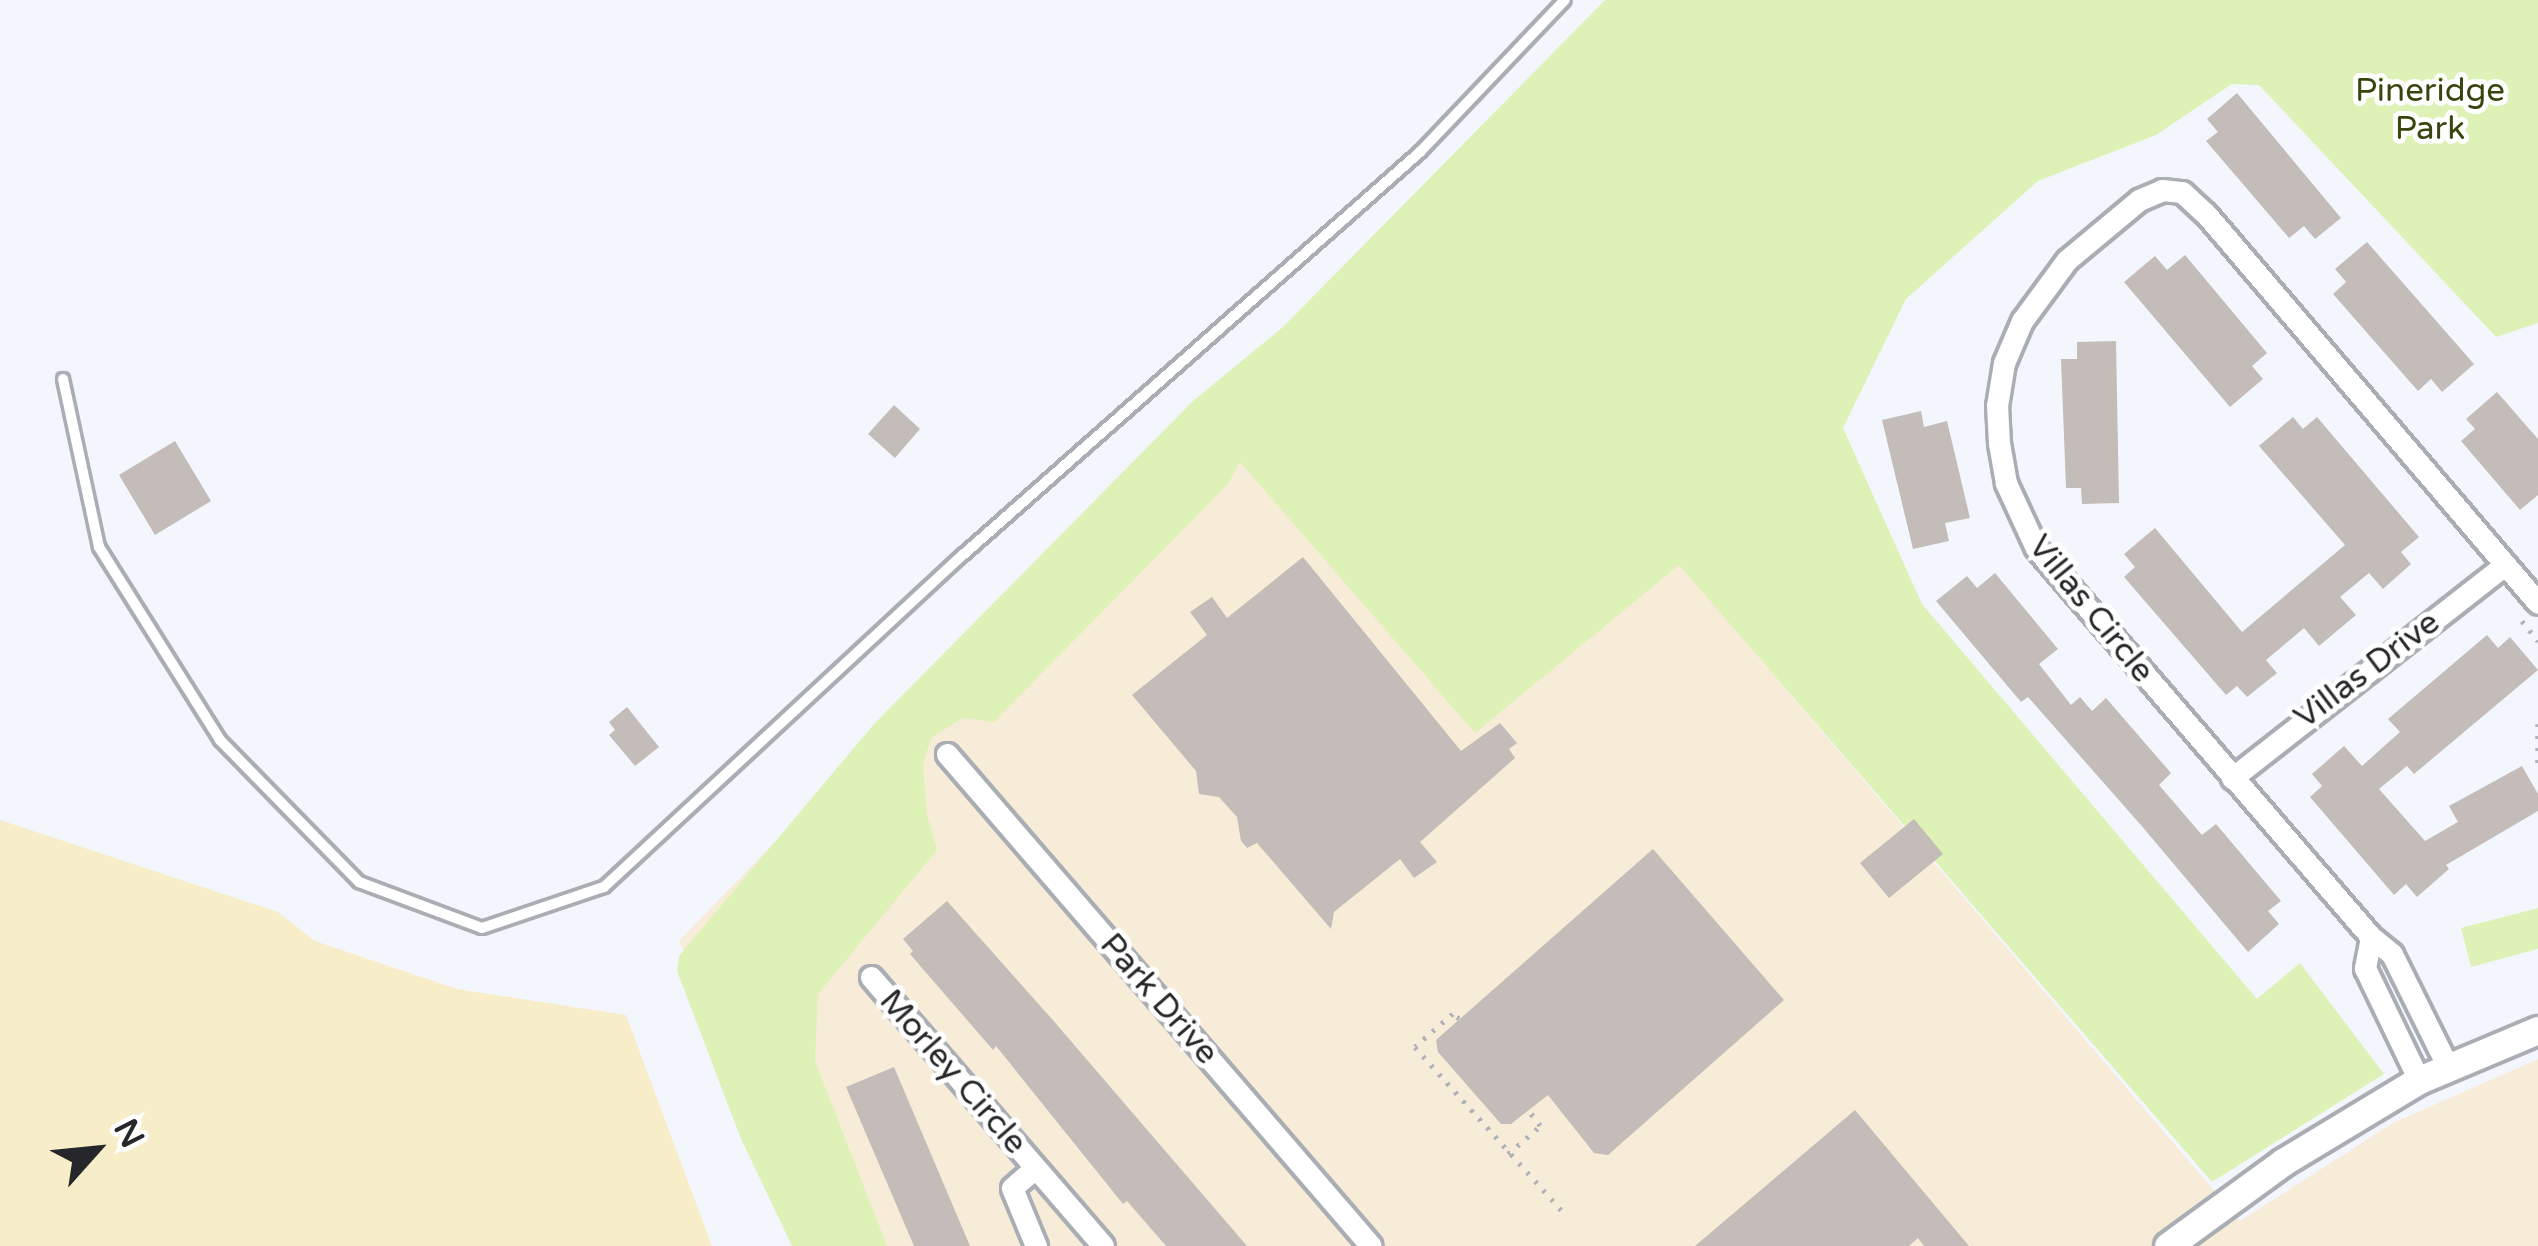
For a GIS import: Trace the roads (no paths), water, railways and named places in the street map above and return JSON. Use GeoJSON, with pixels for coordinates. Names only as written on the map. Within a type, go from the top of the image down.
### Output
{"type":"FeatureCollection","features":[{"type":"Feature","properties":{"kind":"main road"},"geometry":{"type":"LineString","coordinates":[[2168,1246],[2283,1162],[2419,1081],[2538,1030]]}},
{"type":"Feature","properties":{"kind":"street","name":"Villas Circle"},"geometry":{"type":"LineString","coordinates":[[2448,1067],[2407,974],[2036,548],[2006,483],[1999,443],[1997,406],[2004,364],[2022,321],[2067,260],[2139,200],[2162,190],[2182,192],[2206,214],[2538,603]]}},
{"type":"Feature","properties":{"kind":"street","name":"Villas Drive"},"geometry":{"type":"LineString","coordinates":[[2232,778],[2505,565]]}},
{"type":"Feature","properties":{"kind":"street","name":"Park Drive"},"geometry":{"type":"LineString","coordinates":[[946,754],[1371,1246]]}},
{"type":"Feature","properties":{"kind":"street"},"geometry":{"type":"LineString","coordinates":[[2371,937],[2366,968],[2419,1081]]}},
{"type":"Feature","properties":{"kind":"street","name":"Morley Circle"},"geometry":{"type":"LineString","coordinates":[[871,977],[1102,1246]]}},
{"type":"Feature","properties":{"kind":"street","name":"Morley Circle"},"geometry":{"type":"LineString","coordinates":[[1035,1168],[1012,1188],[1036,1246]]}},
{"type":"Feature","properties":{"kind":"lane"},"geometry":{"type":"LineString","coordinates":[[63,380],[99,547],[220,740],[358,882],[482,928],[604,886],[964,554],[1420,152],[1565,0]]}},
{"type":"Feature","properties":{"kind":"park label","name":"Pineridge Park"},"geometry":{"type":"Point","coordinates":[2430,110]}}]}
